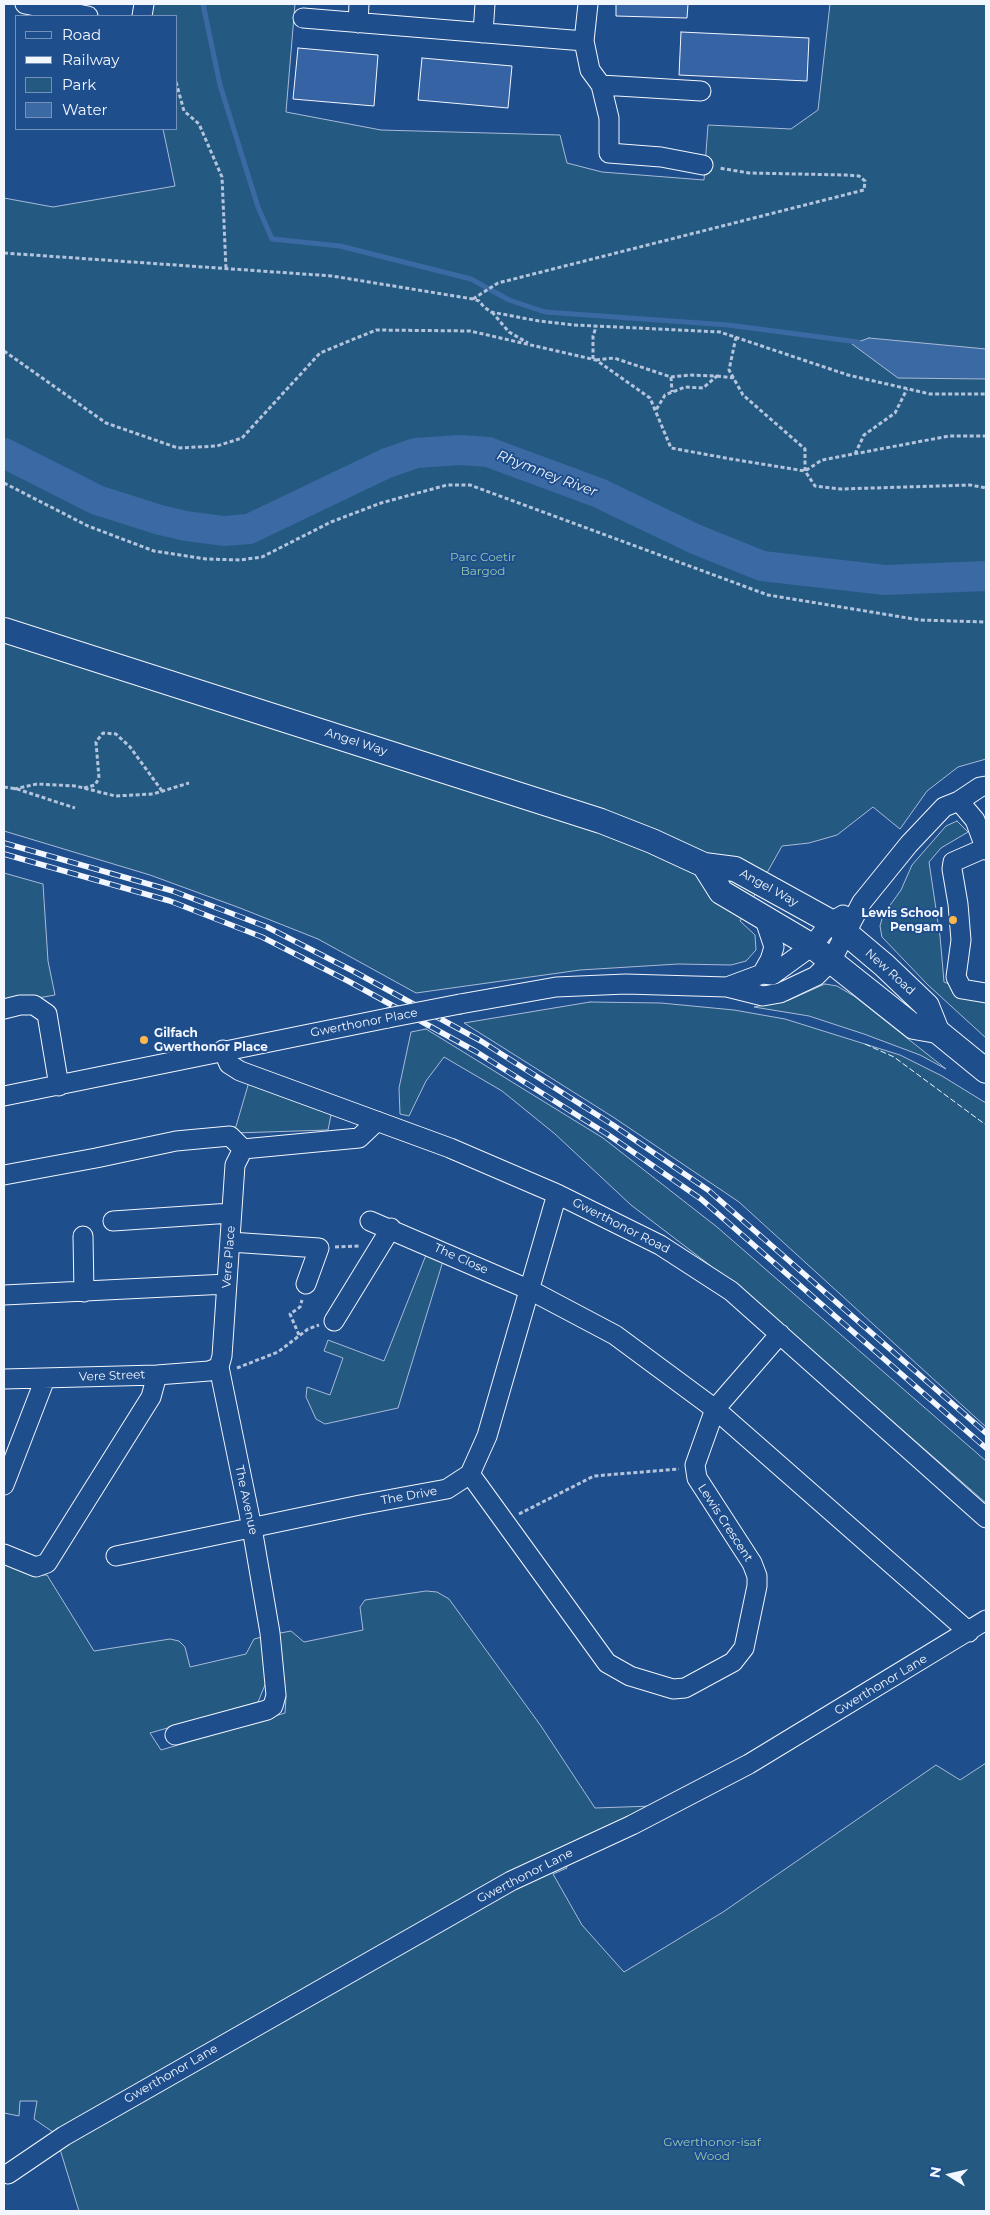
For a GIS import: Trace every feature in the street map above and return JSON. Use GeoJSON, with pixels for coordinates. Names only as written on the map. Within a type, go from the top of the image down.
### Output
{"type":"FeatureCollection","features":[{"type":"Feature","properties":{"kind":"main road","name":"Angel Way"},"geometry":{"type":"LineString","coordinates":[[4,630],[601,821],[652,841],[704,866],[735,869],[838,928]]}},
{"type":"Feature","properties":{"kind":"main road"},"geometry":{"type":"LineString","coordinates":[[704,866],[721,892],[812,946],[914,1027],[936,1031],[986,1070]]}},
{"type":"Feature","properties":{"kind":"main road","name":"New Road"},"geometry":{"type":"LineString","coordinates":[[838,928],[884,965],[927,1006],[936,1031]]}},
{"type":"Feature","properties":{"kind":"street"},"geometry":{"type":"LineString","coordinates":[[26,4],[83,15]]}},
{"type":"Feature","properties":{"kind":"street"},"geometry":{"type":"LineString","coordinates":[[358,23],[359,4]]}},
{"type":"Feature","properties":{"kind":"street"},"geometry":{"type":"LineString","coordinates":[[483,33],[485,4]]}},
{"type":"Feature","properties":{"kind":"street"},"geometry":{"type":"LineString","coordinates":[[588,4],[584,41],[590,70],[601,85],[609,118],[609,153],[661,158],[703,165]]}},
{"type":"Feature","properties":{"kind":"street"},"geometry":{"type":"LineString","coordinates":[[303,18],[584,41]]}},
{"type":"Feature","properties":{"kind":"street"},"geometry":{"type":"LineString","coordinates":[[601,85],[701,91]]}},
{"type":"Feature","properties":{"kind":"street"},"geometry":{"type":"LineString","coordinates":[[838,928],[862,902],[899,855],[944,807],[959,801],[980,787],[986,786]]}},
{"type":"Feature","properties":{"kind":"street"},"geometry":{"type":"LineString","coordinates":[[959,801],[975,820],[986,849],[953,862],[952,869],[958,904],[961,940],[956,978],[962,989],[986,992]]}},
{"type":"Feature","properties":{"kind":"street"},"geometry":{"type":"LineString","coordinates":[[762,974],[770,960],[774,946],[764,917]]}},
{"type":"Feature","properties":{"kind":"street","name":"Gwerthonor Place"},"geometry":{"type":"LineString","coordinates":[[728,987],[762,974],[772,975],[838,928]]}},
{"type":"Feature","properties":{"kind":"street","name":"Gwerthonor Place"},"geometry":{"type":"LineString","coordinates":[[4,1096],[59,1086],[223,1050],[556,987],[626,984],[728,987],[763,996],[780,994],[816,976],[831,961],[838,928]]}},
{"type":"Feature","properties":{"kind":"street"},"geometry":{"type":"LineString","coordinates":[[4,1008],[34,1005],[47,1014],[59,1086]]}},
{"type":"Feature","properties":{"kind":"street","name":"Gwerthonor Road"},"geometry":{"type":"LineString","coordinates":[[223,1050],[229,1064],[240,1071],[450,1148],[557,1194],[660,1245],[731,1291],[986,1518]]}},
{"type":"Feature","properties":{"kind":"street"},"geometry":{"type":"LineString","coordinates":[[4,1175],[176,1141],[230,1136],[243,1149],[358,1138],[378,1121]]}},
{"type":"Feature","properties":{"kind":"street","name":"Vere Place"},"geometry":{"type":"LineString","coordinates":[[219,1367],[222,1356],[235,1165],[243,1149]]}},
{"type":"Feature","properties":{"kind":"street"},"geometry":{"type":"LineString","coordinates":[[470,1474],[487,1436],[557,1194]]}},
{"type":"Feature","properties":{"kind":"street"},"geometry":{"type":"LineString","coordinates":[[113,1221],[232,1213]]}},
{"type":"Feature","properties":{"kind":"street","name":"The Close"},"geometry":{"type":"LineString","coordinates":[[370,1221],[391,1228],[530,1290],[615,1335],[716,1409],[969,1632]]}},
{"type":"Feature","properties":{"kind":"street"},"geometry":{"type":"LineString","coordinates":[[334,1322],[391,1228]]}},
{"type":"Feature","properties":{"kind":"street"},"geometry":{"type":"LineString","coordinates":[[83,1236],[84,1292]]}},
{"type":"Feature","properties":{"kind":"street"},"geometry":{"type":"LineString","coordinates":[[230,1242],[319,1248],[306,1284]]}},
{"type":"Feature","properties":{"kind":"street"},"geometry":{"type":"LineString","coordinates":[[4,1295],[227,1284]]}},
{"type":"Feature","properties":{"kind":"street"},"geometry":{"type":"LineString","coordinates":[[695,1465],[716,1409],[780,1334]]}},
{"type":"Feature","properties":{"kind":"street","name":"Vere Street"},"geometry":{"type":"LineString","coordinates":[[4,1379],[157,1375],[209,1372],[219,1367]]}},
{"type":"Feature","properties":{"kind":"street","name":"The Avenue"},"geometry":{"type":"LineString","coordinates":[[175,1735],[261,1712],[273,1706],[276,1690],[270,1633],[252,1528],[219,1367]]}},
{"type":"Feature","properties":{"kind":"street"},"geometry":{"type":"LineString","coordinates":[[4,1554],[36,1568],[47,1563],[151,1397],[157,1375]]}},
{"type":"Feature","properties":{"kind":"street"},"geometry":{"type":"LineString","coordinates":[[4,1486],[45,1379]]}},
{"type":"Feature","properties":{"kind":"street","name":"Lewis Crescent"},"geometry":{"type":"LineString","coordinates":[[470,1474],[607,1663],[630,1676],[673,1689],[685,1688],[733,1662],[744,1648],[757,1586],[757,1576],[752,1563],[696,1478],[695,1465]]}},
{"type":"Feature","properties":{"kind":"street","name":"The Drive"},"geometry":{"type":"LineString","coordinates":[[116,1556],[360,1505],[447,1489],[470,1474]]}},
{"type":"Feature","properties":{"kind":"street","name":"Gwerthonor Lane"},"geometry":{"type":"LineString","coordinates":[[8,2174],[64,2136],[511,1881],[632,1825],[749,1764],[986,1620]]}},
{"type":"Feature","properties":{"kind":"path"},"geometry":{"type":"LineString","coordinates":[[178,89],[184,111],[200,124],[222,177],[226,269]]}},
{"type":"Feature","properties":{"kind":"path"},"geometry":{"type":"LineString","coordinates":[[473,299],[498,283],[864,190],[865,181],[859,176],[748,173],[703,165]]}},
{"type":"Feature","properties":{"kind":"path"},"geometry":{"type":"LineString","coordinates":[[4,253],[332,276],[473,299],[479,301],[509,332],[533,346]]}},
{"type":"Feature","properties":{"kind":"path"},"geometry":{"type":"LineString","coordinates":[[491,312],[539,321],[596,326],[720,332],[848,375],[907,389],[930,394],[986,394]]}},
{"type":"Feature","properties":{"kind":"path"},"geometry":{"type":"LineString","coordinates":[[594,360],[593,336],[596,326]]}},
{"type":"Feature","properties":{"kind":"path"},"geometry":{"type":"LineString","coordinates":[[4,351],[106,423],[178,448],[217,446],[242,438],[320,353],[376,330],[470,331],[594,360],[614,358],[671,377],[690,375],[735,378]]}},
{"type":"Feature","properties":{"kind":"path"},"geometry":{"type":"LineString","coordinates":[[736,337],[730,370],[743,395],[805,449],[804,471],[815,486],[841,489],[970,485],[986,488]]}},
{"type":"Feature","properties":{"kind":"path"},"geometry":{"type":"LineString","coordinates":[[594,360],[650,398],[671,448],[804,471],[822,460],[949,436],[986,436]]}},
{"type":"Feature","properties":{"kind":"path"},"geometry":{"type":"LineString","coordinates":[[655,410],[665,395],[685,387],[703,388],[717,376]]}},
{"type":"Feature","properties":{"kind":"path"},"geometry":{"type":"LineString","coordinates":[[671,377],[672,392]]}},
{"type":"Feature","properties":{"kind":"path"},"geometry":{"type":"LineString","coordinates":[[855,454],[864,435],[895,412],[907,389]]}},
{"type":"Feature","properties":{"kind":"path"},"geometry":{"type":"LineString","coordinates":[[4,483],[88,526],[154,551],[206,559],[240,560],[262,557],[331,522],[381,503],[447,485],[470,485],[768,595],[920,620],[986,622]]}},
{"type":"Feature","properties":{"kind":"path"},"geometry":{"type":"LineString","coordinates":[[83,788],[95,785],[99,778],[96,742],[103,733],[116,734],[130,747],[162,791]]}},
{"type":"Feature","properties":{"kind":"path"},"geometry":{"type":"LineString","coordinates":[[14,789],[37,784],[83,788],[115,796],[154,794],[189,783]]}},
{"type":"Feature","properties":{"kind":"path"},"geometry":{"type":"LineString","coordinates":[[4,787],[76,808]]}},
{"type":"Feature","properties":{"kind":"path"},"geometry":{"type":"LineString","coordinates":[[319,1248],[368,1246],[391,1228]]}},
{"type":"Feature","properties":{"kind":"path"},"geometry":{"type":"LineString","coordinates":[[300,1335],[290,1314],[300,1307],[306,1284]]}},
{"type":"Feature","properties":{"kind":"path"},"geometry":{"type":"LineString","coordinates":[[219,1367],[238,1368],[246,1365],[278,1352],[308,1329],[334,1322]]}},
{"type":"Feature","properties":{"kind":"path"},"geometry":{"type":"LineString","coordinates":[[505,1522],[594,1476],[677,1469],[695,1465]]}},
{"type":"Feature","properties":{"kind":"green space","name":"Parc Coetir Bargod"},"geometry":{"type":"Polygon","coordinates":[[[153,4],[295,4],[286,112],[381,130],[560,135],[567,163],[602,172],[704,180],[708,125],[791,129],[818,110],[830,4],[986,4],[986,759],[958,767],[927,791],[900,829],[873,807],[837,835],[809,843],[782,846],[740,921],[755,935],[756,950],[746,961],[731,965],[678,964],[580,970],[416,993],[318,939],[240,908],[150,875],[4,831],[4,198],[53,207],[175,186],[163,130],[178,130],[178,15],[151,15],[153,4]]]}},
{"type":"Feature","properties":{"kind":"green space"},"geometry":{"type":"Polygon","coordinates":[[[957,821],[968,832],[941,848],[929,862],[940,936],[944,982],[986,998],[986,1038],[928,985],[882,937],[880,926],[883,915],[901,890],[912,865],[946,826],[957,821]]]}},
{"type":"Feature","properties":{"kind":"green space"},"geometry":{"type":"Polygon","coordinates":[[[4,873],[43,884],[48,961],[55,995],[4,1004],[4,873]]]}},
{"type":"Feature","properties":{"kind":"green space"},"geometry":{"type":"Polygon","coordinates":[[[825,984],[837,986],[854,996],[946,1069],[920,1055],[809,1016],[754,1007],[789,1000],[825,984]]]}},
{"type":"Feature","properties":{"kind":"green space"},"geometry":{"type":"Polygon","coordinates":[[[590,1002],[661,1003],[734,1010],[785,1019],[900,1055],[942,1076],[986,1103],[986,1427],[739,1202],[613,1117],[464,1023],[590,1002]]]}},
{"type":"Feature","properties":{"kind":"green space"},"geometry":{"type":"Polygon","coordinates":[[[426,1029],[603,1138],[717,1227],[986,1461],[986,1503],[818,1356],[707,1263],[631,1205],[555,1134],[502,1091],[444,1057],[426,1081],[409,1116],[400,1114],[399,1088],[411,1032],[426,1029]]]}},
{"type":"Feature","properties":{"kind":"green space"},"geometry":{"type":"Polygon","coordinates":[[[249,1082],[332,1110],[328,1130],[234,1133],[249,1082]]]}},
{"type":"Feature","properties":{"kind":"green space"},"geometry":{"type":"Polygon","coordinates":[[[426,1255],[443,1261],[398,1408],[325,1424],[316,1419],[306,1397],[307,1387],[330,1395],[343,1358],[324,1351],[328,1340],[384,1361],[426,1255]]]}},
{"type":"Feature","properties":{"kind":"green space","name":"Gwerthonor-isaf Wood"},"geometry":{"type":"Polygon","coordinates":[[[4,1563],[32,1575],[47,1575],[94,1651],[170,1639],[179,1641],[185,1647],[190,1667],[246,1654],[254,1639],[262,1637],[267,1680],[258,1702],[150,1733],[161,1750],[285,1713],[286,1697],[275,1634],[291,1631],[304,1642],[363,1630],[360,1607],[365,1600],[426,1591],[437,1592],[449,1599],[541,1726],[595,1808],[652,1806],[561,1850],[567,1868],[553,1874],[582,1925],[624,1972],[723,1912],[936,1765],[960,1780],[986,1763],[986,2211],[79,2211],[53,2132],[34,2119],[37,2101],[20,2101],[19,2116],[4,2113],[4,1563]]]}},
{"type":"Feature","properties":{"kind":"water"},"geometry":{"type":"Polygon","coordinates":[[[869,338],[986,349],[986,379],[898,378],[852,344],[869,338]]]}},
{"type":"Feature","properties":{"kind":"building"},"geometry":{"type":"Polygon","coordinates":[[[616,4],[688,4],[687,18],[616,16],[616,4]]]}},
{"type":"Feature","properties":{"kind":"building"},"geometry":{"type":"Polygon","coordinates":[[[681,32],[809,38],[807,81],[679,75],[681,32]]]}},
{"type":"Feature","properties":{"kind":"building"},"geometry":{"type":"Polygon","coordinates":[[[298,48],[378,55],[374,106],[293,99],[298,48]]]}},
{"type":"Feature","properties":{"kind":"building"},"geometry":{"type":"Polygon","coordinates":[[[422,58],[512,66],[508,108],[418,100],[422,58]]]}},
{"type":"Feature","properties":{"kind":"waterway"},"geometry":{"type":"LineString","coordinates":[[203,4],[220,85],[258,207],[272,239],[340,246],[471,279],[509,300],[545,312],[728,325],[858,342]]}},
{"type":"Feature","properties":{"kind":"waterway","name":"Rhymney River"},"geometry":{"type":"LineString","coordinates":[[4,453],[97,500],[160,520],[186,526],[224,531],[249,529],[387,463],[416,453],[460,450],[488,452],[599,493],[695,539],[762,566],[885,580],[986,576]]}},
{"type":"Feature","properties":{"kind":"railway"},"geometry":{"type":"LineString","coordinates":[[4,843],[173,891],[267,927],[353,971],[481,1041],[613,1125],[708,1190],[986,1433]]}},
{"type":"Feature","properties":{"kind":"railway"},"geometry":{"type":"LineString","coordinates":[[4,854],[170,901],[262,937],[348,981],[475,1051],[607,1134],[701,1199],[986,1448]]}},
{"type":"Feature","properties":{"kind":"fence"},"geometry":{"type":"LineString","coordinates":[[865,1044],[894,1057],[986,1125]]}},
{"type":"Feature","properties":{"kind":"place","name":"Lewis School Pengam"},"geometry":{"type":"Point","coordinates":[953,920]}},
{"type":"Feature","properties":{"kind":"place","name":"Gilfach Gwerthonor Place"},"geometry":{"type":"Point","coordinates":[144,1040]}}]}
